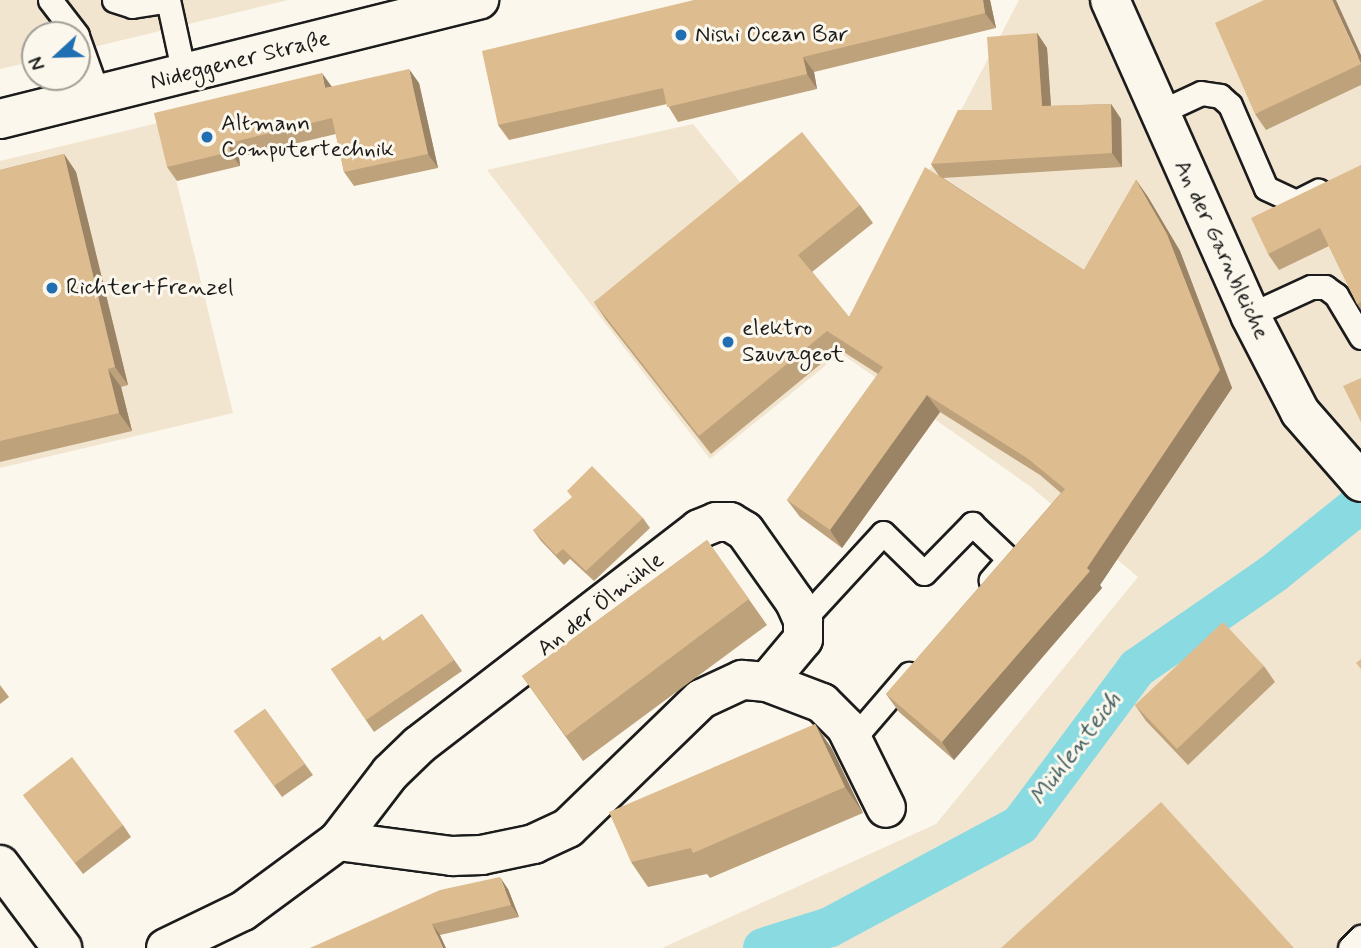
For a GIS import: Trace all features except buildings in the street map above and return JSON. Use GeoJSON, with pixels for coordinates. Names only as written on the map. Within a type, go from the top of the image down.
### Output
{"type":"FeatureCollection","features":[{"type":"Feature","properties":{"kind":"street","name":"Nideggener Straße"},"geometry":{"type":"LineString","coordinates":[[0,119],[479,0]]}},
{"type":"Feature","properties":{"kind":"street","name":"An der Garnbleiche"},"geometry":{"type":"LineString","coordinates":[[1110,0],[1250,315],[1300,412],[1357,477]]}},
{"type":"Feature","properties":{"kind":"street","name":"An der Ölmühle"},"geometry":{"type":"LineString","coordinates":[[166,948],[243,911],[338,841],[390,773],[419,745],[699,529],[716,522],[730,522],[745,531],[803,620]]}},
{"type":"Feature","properties":{"kind":"street"},"geometry":{"type":"LineString","coordinates":[[767,682],[803,639],[803,620]]}},
{"type":"Feature","properties":{"kind":"street"},"geometry":{"type":"LineString","coordinates":[[338,841],[453,856],[534,844],[568,828],[701,699],[742,680],[767,682],[822,703],[853,739],[886,808]]}},
{"type":"Feature","properties":{"kind":"street"},"geometry":{"type":"LineString","coordinates":[[0,865],[43,941]]}},
{"type":"Feature","properties":{"kind":"lane"},"geometry":{"type":"LineString","coordinates":[[50,0],[66,21]]}},
{"type":"Feature","properties":{"kind":"lane"},"geometry":{"type":"LineString","coordinates":[[114,0],[132,6],[168,0],[184,74]]}},
{"type":"Feature","properties":{"kind":"lane"},"geometry":{"type":"LineString","coordinates":[[91,75],[98,95]]}},
{"type":"Feature","properties":{"kind":"lane"},"geometry":{"type":"LineString","coordinates":[[1158,113],[1201,93],[1220,96],[1230,105],[1266,188],[1279,197],[1296,202],[1345,178]]}},
{"type":"Feature","properties":{"kind":"lane"},"geometry":{"type":"LineString","coordinates":[[1250,315],[1311,287],[1325,287],[1336,295],[1361,337]]}},
{"type":"Feature","properties":{"kind":"lane"},"geometry":{"type":"LineString","coordinates":[[803,620],[883,533],[924,573],[972,524],[1009,559],[972,601]]}},
{"type":"Feature","properties":{"kind":"lane"},"geometry":{"type":"LineString","coordinates":[[853,739],[927,654]]}},
{"type":"Feature","properties":{"kind":"lane"},"geometry":{"type":"LineString","coordinates":[[1349,948],[1361,937]]}},
{"type":"Feature","properties":{"kind":"shaded area"},"geometry":{"type":"Polygon","coordinates":[[[0,0],[288,0],[91,48],[91,21],[21,21],[21,64],[0,69],[0,0]]]}},
{"type":"Feature","properties":{"kind":"shaded area"},"geometry":{"type":"Polygon","coordinates":[[[1019,0],[1361,0],[1361,948],[662,948],[936,824],[1138,577],[1031,487],[835,349],[825,366],[710,459],[487,170],[693,124],[851,319],[1019,0]]]}},
{"type":"Feature","properties":{"kind":"shaded area"},"geometry":{"type":"Polygon","coordinates":[[[162,122],[233,413],[0,468],[0,161],[162,122]]]}},
{"type":"Feature","properties":{"kind":"waterway","name":"Mühlenteich"},"geometry":{"type":"LineString","coordinates":[[763,948],[830,927],[1020,825],[1137,668],[1274,573],[1361,503]]}},
{"type":"Feature","properties":{"kind":"place","name":"Nishi Ocean Bar"},"geometry":{"type":"Point","coordinates":[681,35]}},
{"type":"Feature","properties":{"kind":"place","name":"Altmann Computertechnik"},"geometry":{"type":"Point","coordinates":[207,137]}},
{"type":"Feature","properties":{"kind":"place","name":"Richter+Frenzel"},"geometry":{"type":"Point","coordinates":[52,288]}},
{"type":"Feature","properties":{"kind":"place","name":"elektro Sauvageot"},"geometry":{"type":"Point","coordinates":[728,342]}}]}
